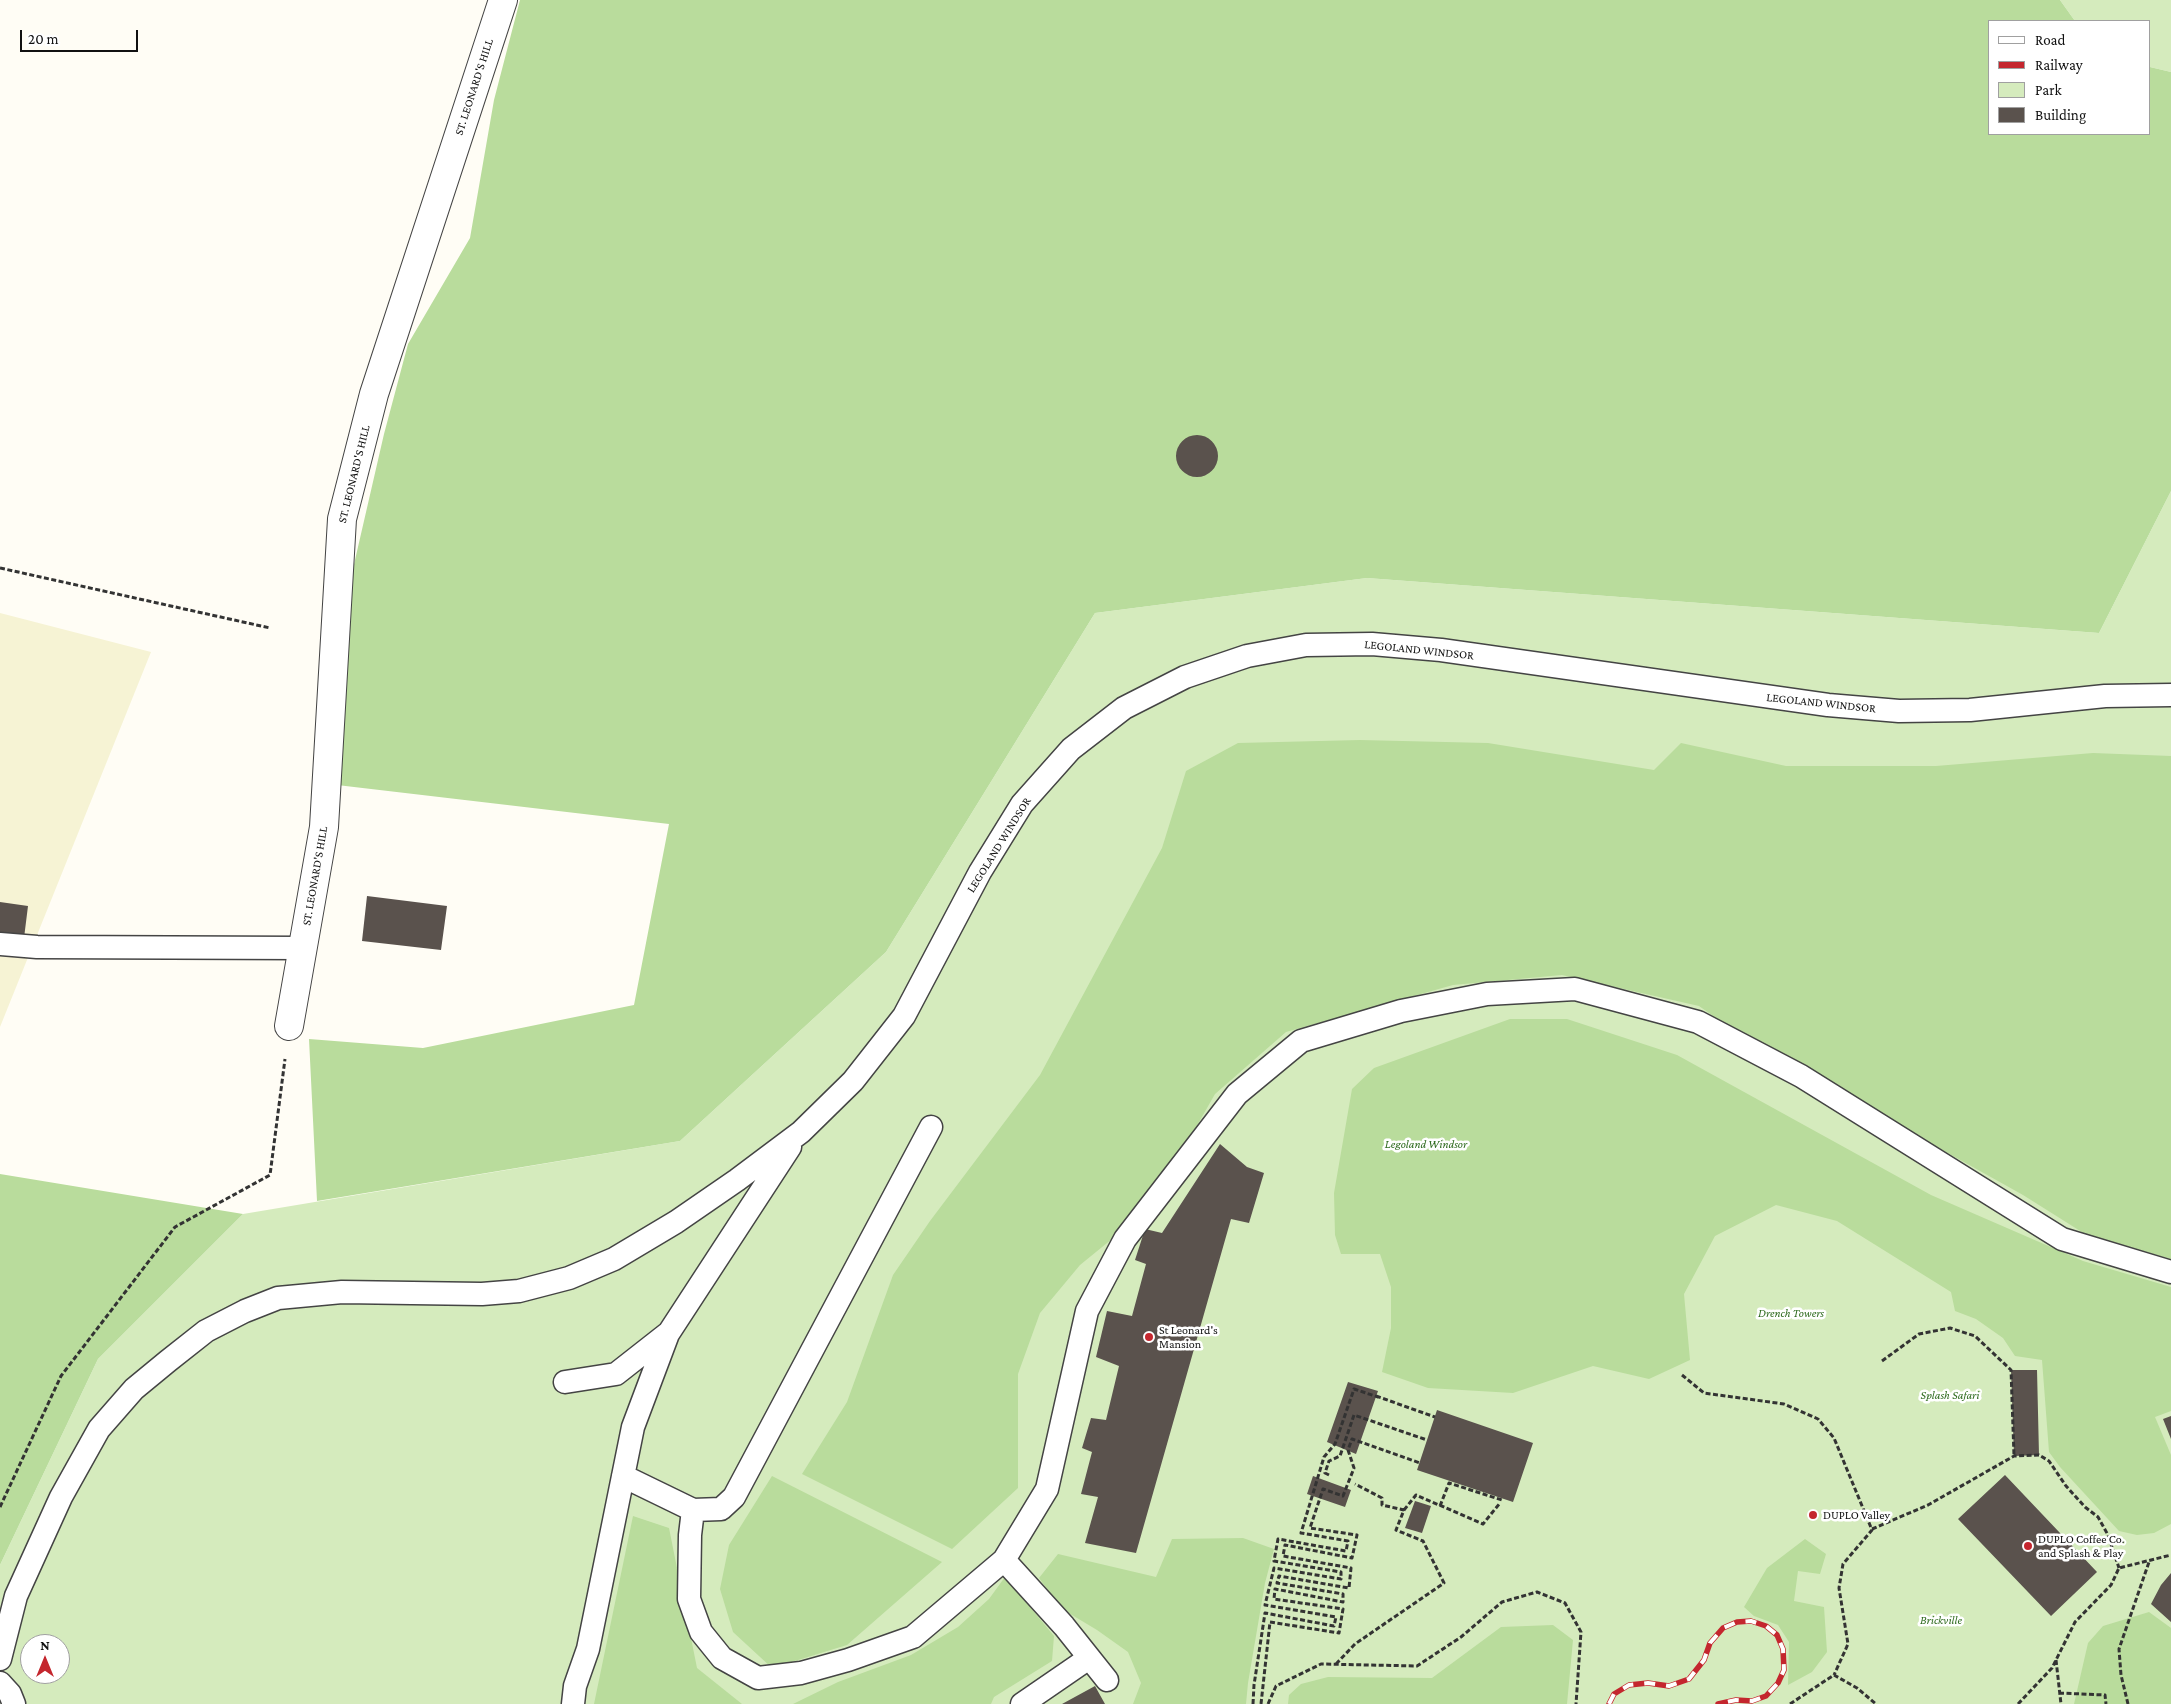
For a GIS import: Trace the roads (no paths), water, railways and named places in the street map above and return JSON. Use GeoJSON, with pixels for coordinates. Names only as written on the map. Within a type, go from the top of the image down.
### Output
{"type":"FeatureCollection","features":[{"type":"Feature","properties":{"kind":"street","name":"ST. LEONARD'S HILL"},"geometry":{"type":"LineString","coordinates":[[289,1026],[324,827],[342,519],[374,394],[503,0]]}},
{"type":"Feature","properties":{"kind":"lane","name":"LEGOLAND WINDSOR"},"geometry":{"type":"LineString","coordinates":[[801,1132],[853,1082],[904,1016],[980,872],[1022,804],[1071,749],[1124,708],[1185,677],[1247,656],[1306,645],[1372,644],[1441,650],[1828,706],[1899,711],[1970,710],[2104,696],[2171,694]]}},
{"type":"Feature","properties":{"kind":"lane"},"geometry":{"type":"LineString","coordinates":[[0,944],[37,947],[303,948]]}},
{"type":"Feature","properties":{"kind":"lane"},"geometry":{"type":"LineString","coordinates":[[693,1510],[690,1535],[689,1599],[701,1632],[722,1658],[758,1678],[801,1673],[848,1660],[913,1637],[1004,1560],[1047,1489],[1087,1311],[1125,1239],[1237,1094],[1301,1041],[1401,1011],[1487,994],[1575,989],[1698,1022],[1801,1076],[2062,1239],[2171,1272]]}},
{"type":"Feature","properties":{"kind":"lane"},"geometry":{"type":"LineString","coordinates":[[623,1476],[693,1510],[721,1509],[734,1497],[931,1127]]}},
{"type":"Feature","properties":{"kind":"lane"},"geometry":{"type":"LineString","coordinates":[[573,1704],[575,1686],[588,1649],[633,1427],[668,1334],[801,1132]]}},
{"type":"Feature","properties":{"kind":"lane"},"geometry":{"type":"LineString","coordinates":[[0,1659],[16,1596],[61,1498],[99,1429],[134,1389],[206,1331],[245,1311],[278,1298],[342,1292],[492,1293],[519,1291],[569,1278],[614,1259],[676,1222],[737,1180],[801,1132]]}},
{"type":"Feature","properties":{"kind":"lane"},"geometry":{"type":"LineString","coordinates":[[565,1382],[616,1374],[668,1334]]}},
{"type":"Feature","properties":{"kind":"lane"},"geometry":{"type":"LineString","coordinates":[[1004,1560],[1064,1626],[1107,1680]]}},
{"type":"Feature","properties":{"kind":"lane"},"geometry":{"type":"LineString","coordinates":[[1022,1704],[1089,1658]]}},
{"type":"Feature","properties":{"kind":"lane"},"geometry":{"type":"LineString","coordinates":[[0,1683],[10,1694],[14,1704]]}},
{"type":"Feature","properties":{"kind":"railway"},"geometry":{"type":"LineString","coordinates":[[1609,1704],[1614,1694],[1629,1685],[1648,1683],[1669,1686],[1689,1679],[1704,1660],[1710,1643],[1723,1628],[1737,1622],[1751,1621],[1766,1626],[1777,1635],[1783,1649],[1784,1670],[1778,1683],[1766,1696],[1752,1701],[1736,1700],[1718,1704]]}},
{"type":"Feature","properties":{"kind":"place","name":"St Leonard's Mansion"},"geometry":{"type":"Point","coordinates":[1149,1337]}},
{"type":"Feature","properties":{"kind":"place","name":"DUPLO Valley"},"geometry":{"type":"Point","coordinates":[1813,1515]}},
{"type":"Feature","properties":{"kind":"place","name":"DUPLO Coffee Co. and Splash & Play"},"geometry":{"type":"Point","coordinates":[2028,1546]}},
{"type":"Feature","properties":{"kind":"park label","name":"Legoland Windsor"},"geometry":{"type":"Point","coordinates":[1426,1144]}},
{"type":"Feature","properties":{"kind":"park label","name":"Drench Towers"},"geometry":{"type":"Point","coordinates":[1791,1313]}},
{"type":"Feature","properties":{"kind":"park label","name":"Splash Safari"},"geometry":{"type":"Point","coordinates":[1950,1395]}},
{"type":"Feature","properties":{"kind":"park label","name":"Brickville"},"geometry":{"type":"Point","coordinates":[1941,1620]}}]}
